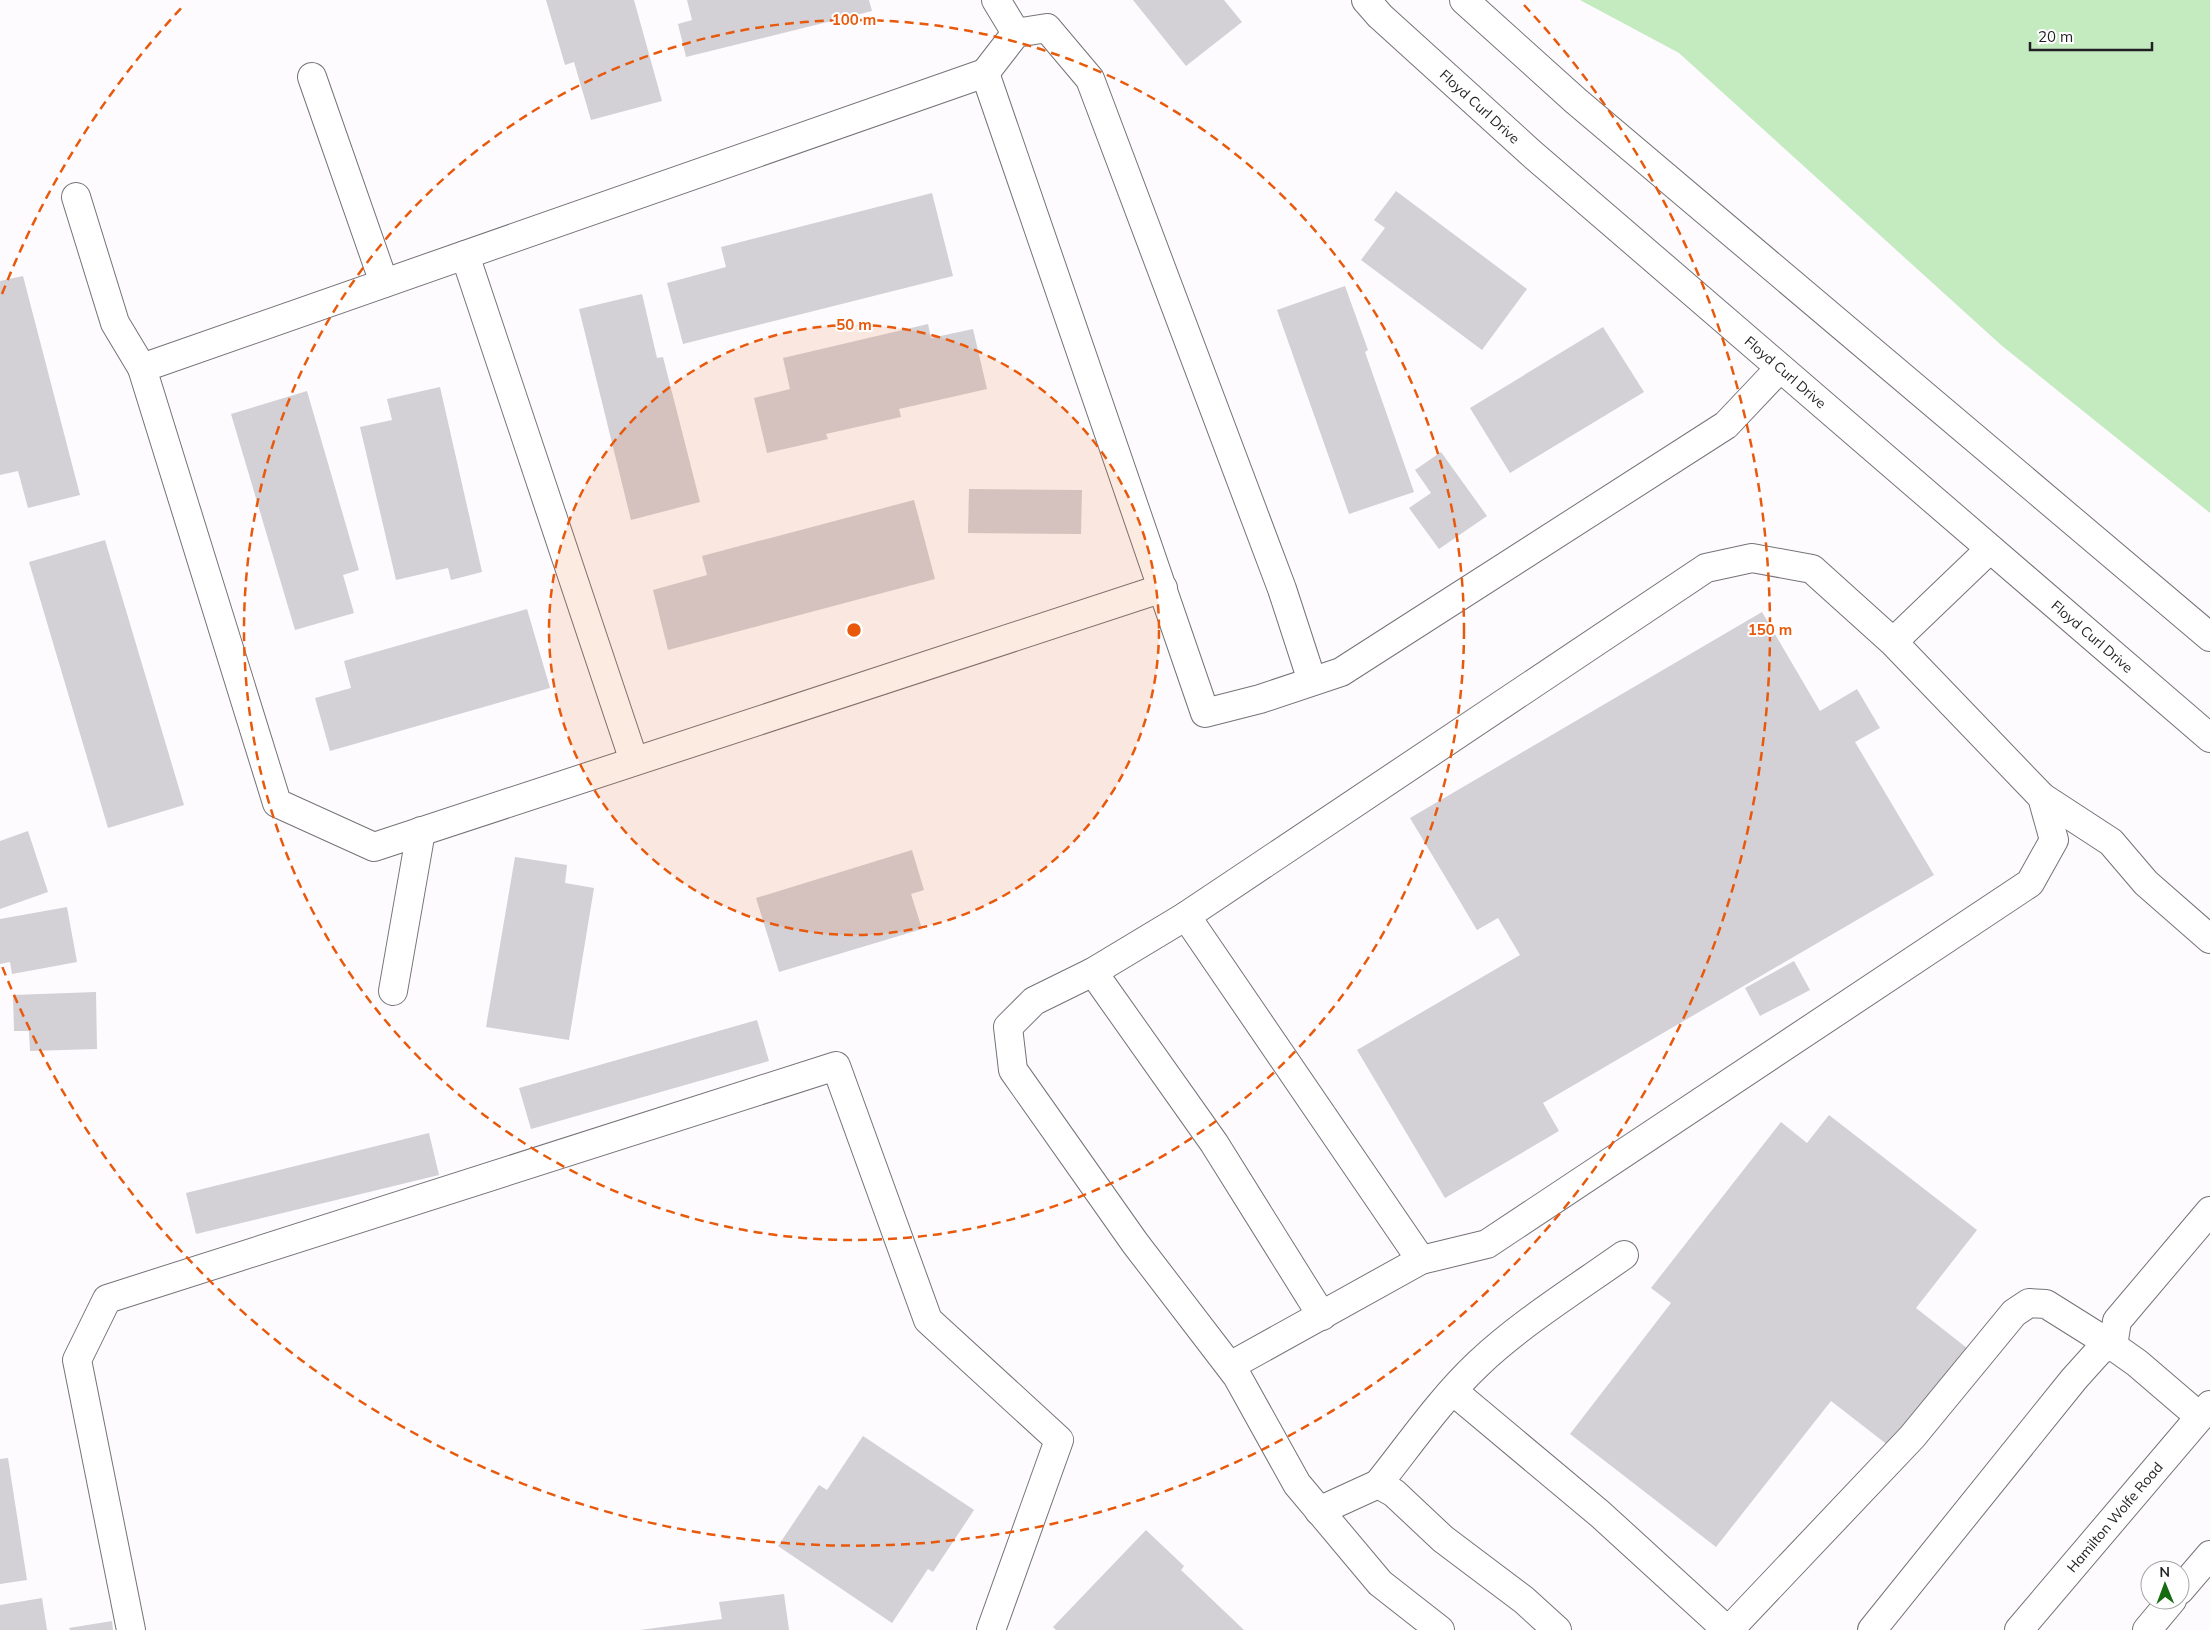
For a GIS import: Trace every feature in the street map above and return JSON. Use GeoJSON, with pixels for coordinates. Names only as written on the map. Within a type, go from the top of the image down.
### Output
{"type":"FeatureCollection","features":[{"type":"Feature","properties":{"kind":"street"},"geometry":{"type":"LineString","coordinates":[[996,0],[1016,33]]}},
{"type":"Feature","properties":{"kind":"street","name":"Floyd Curl Drive"},"geometry":{"type":"LineString","coordinates":[[1366,0],[1380,16],[1530,153],[2210,738]]}},
{"type":"Feature","properties":{"kind":"street"},"geometry":{"type":"LineString","coordinates":[[1464,0],[1576,101],[2210,637]]}},
{"type":"Feature","properties":{"kind":"street"},"geometry":{"type":"LineString","coordinates":[[142,368],[985,74],[1016,33],[1046,28],[1090,79],[1282,589],[1312,681]]}},
{"type":"Feature","properties":{"kind":"street"},"geometry":{"type":"LineString","coordinates":[[985,74],[1205,712],[1260,699],[1341,672],[1726,425],[1780,368]]}},
{"type":"Feature","properties":{"kind":"street"},"geometry":{"type":"LineString","coordinates":[[312,77],[384,283]]}},
{"type":"Feature","properties":{"kind":"street"},"geometry":{"type":"LineString","coordinates":[[76,197],[115,324],[142,368],[277,803],[374,847],[1163,588]]}},
{"type":"Feature","properties":{"kind":"street"},"geometry":{"type":"LineString","coordinates":[[464,255],[634,761]]}},
{"type":"Feature","properties":{"kind":"street"},"geometry":{"type":"LineString","coordinates":[[1893,642],[1990,549]]}},
{"type":"Feature","properties":{"kind":"street"},"geometry":{"type":"LineString","coordinates":[[1440,1630],[1380,1582],[1298,1484],[1230,1366],[1135,1243],[1013,1070],[1008,1027],[1034,1001],[1093,972],[1186,916],[1706,568],[1752,558],[1812,569],[1893,642],[2042,797],[2111,842],[2146,883],[2210,939]]}},
{"type":"Feature","properties":{"kind":"street"},"geometry":{"type":"LineString","coordinates":[[1230,1366],[1421,1260],[1487,1244],[2030,883],[2054,840],[2042,797]]}},
{"type":"Feature","properties":{"kind":"street"},"geometry":{"type":"LineString","coordinates":[[393,991],[421,831]]}},
{"type":"Feature","properties":{"kind":"street"},"geometry":{"type":"LineString","coordinates":[[1186,916],[1421,1260]]}},
{"type":"Feature","properties":{"kind":"street"},"geometry":{"type":"LineString","coordinates":[[1093,972],[1214,1143],[1322,1316]]}},
{"type":"Feature","properties":{"kind":"street"},"geometry":{"type":"LineString","coordinates":[[131,1630],[77,1360],[107,1299],[836,1066],[928,1320],[1059,1440],[991,1630]]}},
{"type":"Feature","properties":{"kind":"street"},"geometry":{"type":"LineString","coordinates":[[2112,1346],[2117,1321],[2210,1211]]}},
{"type":"Feature","properties":{"kind":"street"},"geometry":{"type":"LineString","coordinates":[[1319,1510],[1378,1484],[1453,1391],[1478,1364],[1512,1336],[1624,1255]]}},
{"type":"Feature","properties":{"kind":"street"},"geometry":{"type":"LineString","coordinates":[[1453,1391],[1600,1514],[1728,1630],[1912,1436],[2014,1313],[2029,1303],[2046,1304],[2112,1346],[2205,1411]]}},
{"type":"Feature","properties":{"kind":"street"},"geometry":{"type":"LineString","coordinates":[[1872,1630],[2074,1379],[2101,1349],[2112,1346]]}},
{"type":"Feature","properties":{"kind":"street","name":"Hamilton Wolfe Road"},"geometry":{"type":"LineString","coordinates":[[2019,1630],[2205,1411]]}},
{"type":"Feature","properties":{"kind":"street"},"geometry":{"type":"LineString","coordinates":[[1378,1484],[1394,1493],[1444,1540],[1524,1600],[1557,1630]]}},
{"type":"Feature","properties":{"kind":"street"},"geometry":{"type":"LineString","coordinates":[[2190,1578],[2210,1555]]}},
{"type":"Feature","properties":{"kind":"street"},"geometry":{"type":"LineString","coordinates":[[2147,1630],[2164,1610]]}},
{"type":"Feature","properties":{"kind":"green space"},"geometry":{"type":"Polygon","coordinates":[[[1580,0],[2210,0],[2210,513],[2001,345],[1679,53],[1580,0]]]}},
{"type":"Feature","properties":{"kind":"building"},"geometry":{"type":"Polygon","coordinates":[[[546,0],[634,0],[662,101],[591,120],[574,62],[565,65],[546,0]]]}},
{"type":"Feature","properties":{"kind":"building"},"geometry":{"type":"Polygon","coordinates":[[[687,0],[869,0],[872,11],[686,57],[678,24],[692,20],[687,0]]]}},
{"type":"Feature","properties":{"kind":"building"},"geometry":{"type":"Polygon","coordinates":[[[1133,0],[1224,0],[1242,22],[1186,66],[1133,0]]]}},
{"type":"Feature","properties":{"kind":"building"},"geometry":{"type":"Polygon","coordinates":[[[1396,191],[1527,289],[1482,350],[1361,260],[1385,228],[1374,220],[1396,191]]]}},
{"type":"Feature","properties":{"kind":"building"},"geometry":{"type":"Polygon","coordinates":[[[932,193],[953,276],[683,344],[667,283],[726,267],[721,247],[932,193]]]}},
{"type":"Feature","properties":{"kind":"building"},"geometry":{"type":"Polygon","coordinates":[[[23,276],[80,495],[28,508],[18,471],[0,475],[0,281],[23,276]]]}},
{"type":"Feature","properties":{"kind":"building"},"geometry":{"type":"Polygon","coordinates":[[[1345,286],[1368,350],[1365,352],[1414,492],[1349,514],[1277,310],[1345,286]]]}},
{"type":"Feature","properties":{"kind":"building"},"geometry":{"type":"Polygon","coordinates":[[[642,294],[657,358],[663,357],[700,502],[631,520],[579,309],[642,294]]]}},
{"type":"Feature","properties":{"kind":"building"},"geometry":{"type":"Polygon","coordinates":[[[928,324],[931,338],[973,329],[987,389],[899,409],[901,417],[826,434],[828,439],[767,453],[754,398],[790,389],[783,358],[928,324]]]}},
{"type":"Feature","properties":{"kind":"building"},"geometry":{"type":"Polygon","coordinates":[[[1603,327],[1644,392],[1510,473],[1470,408],[1603,327]]]}},
{"type":"Feature","properties":{"kind":"building"},"geometry":{"type":"Polygon","coordinates":[[[440,387],[482,572],[451,580],[448,568],[396,580],[360,427],[392,420],[387,399],[440,387]]]}},
{"type":"Feature","properties":{"kind":"building"},"geometry":{"type":"Polygon","coordinates":[[[307,391],[359,570],[343,575],[354,613],[295,630],[231,414],[307,391]]]}},
{"type":"Feature","properties":{"kind":"building"},"geometry":{"type":"Polygon","coordinates":[[[1441,452],[1487,516],[1439,549],[1409,508],[1431,493],[1415,470],[1441,452]]]}},
{"type":"Feature","properties":{"kind":"building"},"geometry":{"type":"Polygon","coordinates":[[[969,489],[1082,490],[1081,534],[968,533],[969,489]]]}},
{"type":"Feature","properties":{"kind":"building"},"geometry":{"type":"Polygon","coordinates":[[[914,500],[935,579],[668,650],[653,590],[707,575],[702,556],[914,500]]]}},
{"type":"Feature","properties":{"kind":"building"},"geometry":{"type":"Polygon","coordinates":[[[105,540],[184,805],[108,828],[29,562],[105,540]]]}},
{"type":"Feature","properties":{"kind":"building"},"geometry":{"type":"Polygon","coordinates":[[[527,609],[550,688],[330,751],[315,698],[351,688],[344,661],[527,609]]]}},
{"type":"Feature","properties":{"kind":"building"},"geometry":{"type":"Polygon","coordinates":[[[1762,612],[1820,711],[1857,689],[1880,728],[1855,742],[1934,875],[1543,1103],[1559,1131],[1445,1198],[1357,1050],[1520,955],[1498,918],[1477,930],[1410,818],[1762,612]]]}},
{"type":"Feature","properties":{"kind":"building"},"geometry":{"type":"Polygon","coordinates":[[[28,831],[48,892],[0,909],[0,841],[28,831]]]}},
{"type":"Feature","properties":{"kind":"building"},"geometry":{"type":"Polygon","coordinates":[[[912,850],[924,890],[911,894],[922,929],[779,972],[756,898],[912,850]]]}},
{"type":"Feature","properties":{"kind":"building"},"geometry":{"type":"Polygon","coordinates":[[[515,857],[567,865],[565,883],[594,888],[569,1040],[486,1027],[515,857]]]}},
{"type":"Feature","properties":{"kind":"building"},"geometry":{"type":"Polygon","coordinates":[[[67,907],[77,962],[12,974],[10,962],[0,964],[0,919],[67,907]]]}},
{"type":"Feature","properties":{"kind":"building"},"geometry":{"type":"Polygon","coordinates":[[[1794,961],[1810,990],[1760,1016],[1745,988],[1794,961]]]}},
{"type":"Feature","properties":{"kind":"building"},"geometry":{"type":"Polygon","coordinates":[[[96,992],[97,1049],[30,1051],[29,1031],[14,1031],[13,995],[96,992]]]}},
{"type":"Feature","properties":{"kind":"building"},"geometry":{"type":"Polygon","coordinates":[[[757,1020],[769,1061],[531,1129],[519,1088],[757,1020]]]}},
{"type":"Feature","properties":{"kind":"building"},"geometry":{"type":"Polygon","coordinates":[[[1829,1115],[1977,1230],[1916,1308],[1967,1348],[1889,1446],[1831,1401],[1716,1547],[1570,1434],[1671,1303],[1651,1288],[1781,1122],[1807,1143],[1829,1115]]]}},
{"type":"Feature","properties":{"kind":"building"},"geometry":{"type":"Polygon","coordinates":[[[429,1133],[439,1175],[196,1234],[186,1193],[429,1133]]]}},
{"type":"Feature","properties":{"kind":"building"},"geometry":{"type":"Polygon","coordinates":[[[863,1436],[974,1510],[933,1572],[928,1569],[892,1623],[778,1546],[819,1485],[827,1490],[863,1436]]]}},
{"type":"Feature","properties":{"kind":"building"},"geometry":{"type":"Polygon","coordinates":[[[8,1458],[27,1580],[0,1584],[0,1459],[8,1458]]]}},
{"type":"Feature","properties":{"kind":"building"},"geometry":{"type":"Polygon","coordinates":[[[1146,1530],[1184,1566],[1181,1570],[1244,1630],[1056,1630],[1053,1627],[1146,1530]]]}},
{"type":"Feature","properties":{"kind":"building"},"geometry":{"type":"Polygon","coordinates":[[[784,1594],[789,1630],[640,1630],[722,1619],[719,1602],[784,1594]]]}},
{"type":"Feature","properties":{"kind":"building"},"geometry":{"type":"Polygon","coordinates":[[[42,1598],[47,1630],[0,1630],[0,1605],[42,1598]]]}},
{"type":"Feature","properties":{"kind":"building"},"geometry":{"type":"Polygon","coordinates":[[[112,1621],[113,1630],[70,1630],[69,1628],[112,1621]]]}}]}
